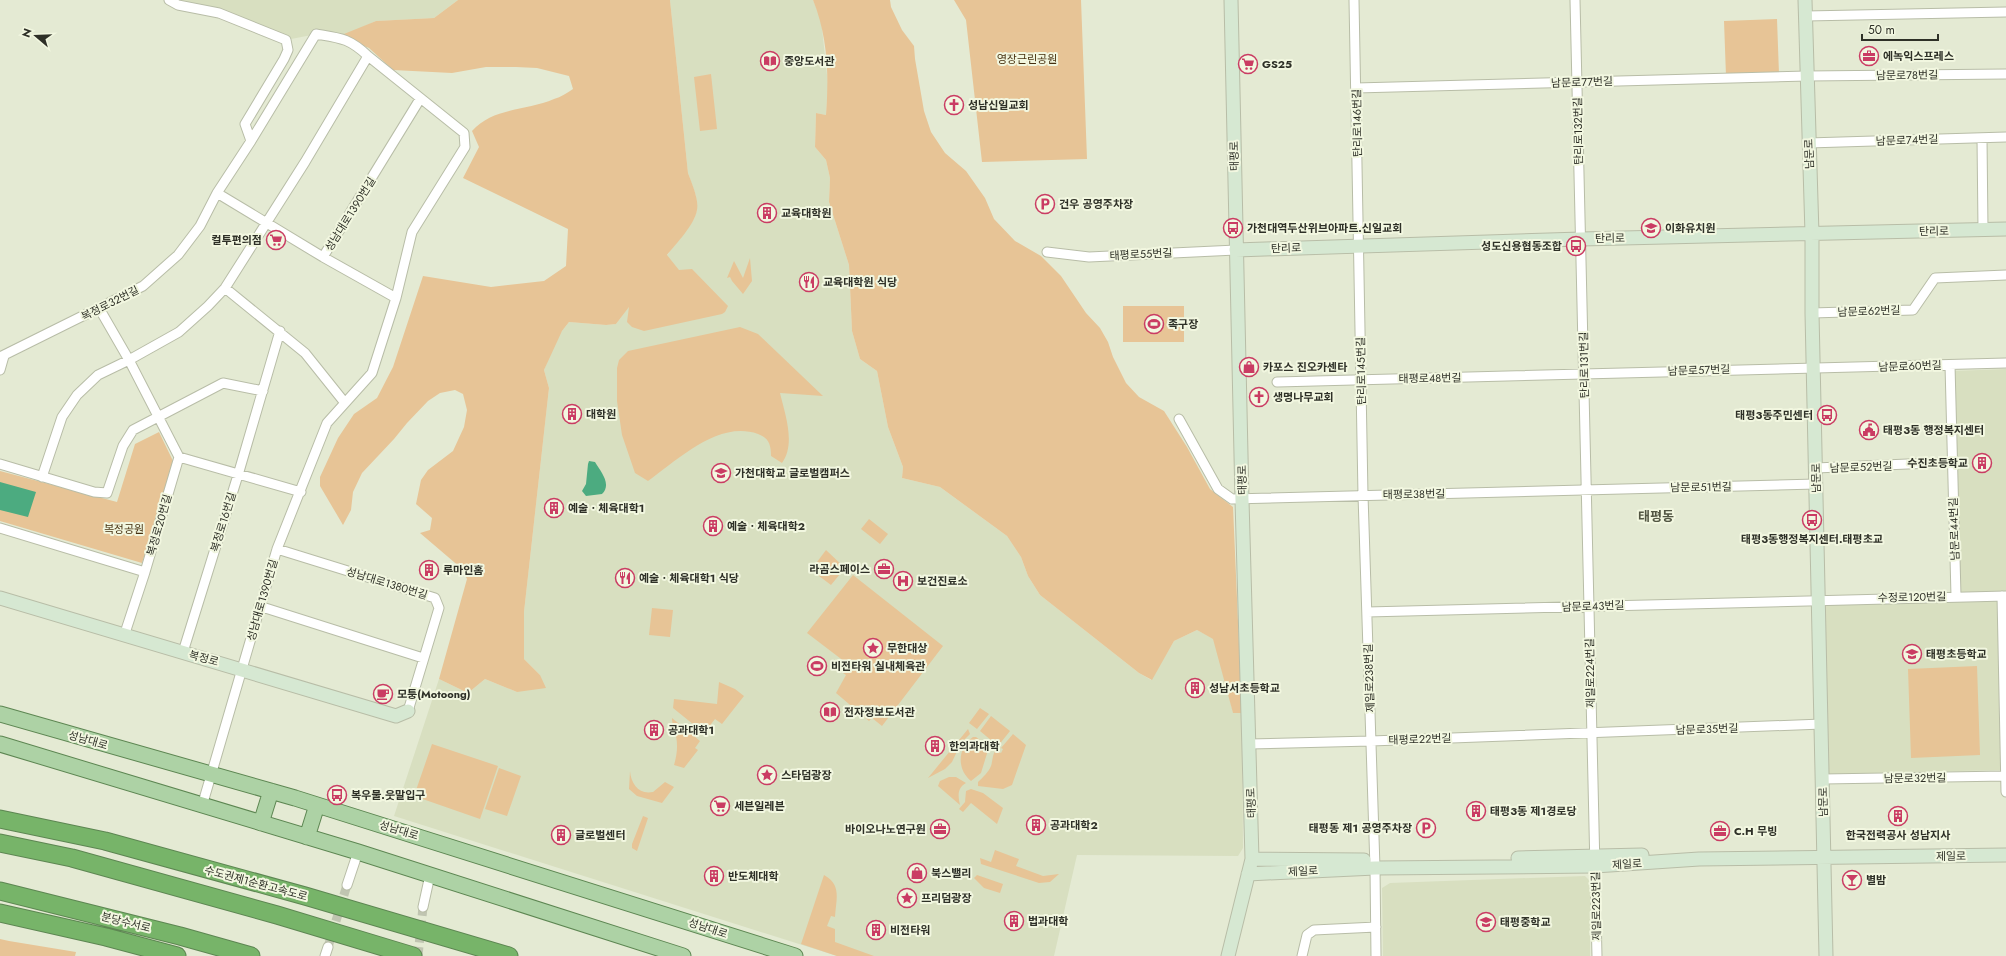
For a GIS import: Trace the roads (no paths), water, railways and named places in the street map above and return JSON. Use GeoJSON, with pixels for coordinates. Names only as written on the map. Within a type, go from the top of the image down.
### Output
{"type":"FeatureCollection","features":[{"type":"Feature","properties":{"kind":"highway","name":"수도권제1순환고속도로"},"geometry":{"type":"LineString","coordinates":[[0,819],[105,841],[298,894],[509,956]]}},
{"type":"Feature","properties":{"kind":"highway"},"geometry":{"type":"LineString","coordinates":[[0,843],[72,858],[413,956]]}},
{"type":"Feature","properties":{"kind":"highway","name":"분당수서로"},"geometry":{"type":"LineString","coordinates":[[0,890],[180,936],[251,956]]}},
{"type":"Feature","properties":{"kind":"highway","name":"분당수서로"},"geometry":{"type":"LineString","coordinates":[[0,913],[106,937],[177,956]]}},
{"type":"Feature","properties":{"kind":"main road","name":"태평로"},"geometry":{"type":"LineString","coordinates":[[1228,956],[1252,859],[1242,500],[1231,0]]}},
{"type":"Feature","properties":{"kind":"main road","name":"남문로"},"geometry":{"type":"LineString","coordinates":[[1805,0],[1808,143],[1812,234],[1812,313],[1826,956]]}},
{"type":"Feature","properties":{"kind":"main road","name":"탄리로"},"geometry":{"type":"LineString","coordinates":[[1236,250],[1581,239],[2006,229]]}},
{"type":"Feature","properties":{"kind":"main road","name":"복정로"},"geometry":{"type":"LineString","coordinates":[[0,598],[396,716],[408,711]]}},
{"type":"Feature","properties":{"kind":"main road","name":"성남대로"},"geometry":{"type":"LineString","coordinates":[[0,714],[317,805],[795,956]]}},
{"type":"Feature","properties":{"kind":"main road"},"geometry":{"type":"LineString","coordinates":[[0,744],[358,852],[683,956]]}},
{"type":"Feature","properties":{"kind":"main road"},"geometry":{"type":"LineString","coordinates":[[261,823],[271,792]]}},
{"type":"Feature","properties":{"kind":"main road"},"geometry":{"type":"LineString","coordinates":[[307,837],[317,805]]}},
{"type":"Feature","properties":{"kind":"main road","name":"제일로"},"geometry":{"type":"LineString","coordinates":[[1252,859],[1374,864],[1595,861],[2006,850]]}},
{"type":"Feature","properties":{"kind":"main road","name":"제일로"},"geometry":{"type":"LineString","coordinates":[[1824,854],[2006,855]]}},
{"type":"Feature","properties":{"kind":"main road","name":"제일로"},"geometry":{"type":"LineString","coordinates":[[1248,874],[1374,864]]}},
{"type":"Feature","properties":{"kind":"street"},"geometry":{"type":"LineString","coordinates":[[169,0],[178,5],[219,13],[286,40],[288,50],[284,59],[245,124],[251,141]]}},
{"type":"Feature","properties":{"kind":"street","name":"탄리로146번길"},"geometry":{"type":"LineString","coordinates":[[1354,0],[1359,246]]}},
{"type":"Feature","properties":{"kind":"street","name":"탄리로132번길"},"geometry":{"type":"LineString","coordinates":[[1575,0],[1581,239]]}},
{"type":"Feature","properties":{"kind":"street"},"geometry":{"type":"LineString","coordinates":[[1806,16],[2006,12]]}},
{"type":"Feature","properties":{"kind":"street","name":"복정로32번길"},"geometry":{"type":"LineString","coordinates":[[0,370],[2,357],[143,286],[178,255],[200,226],[217,193],[251,141],[316,34]]}},
{"type":"Feature","properties":{"kind":"street","name":"성남대로1390번길"},"geometry":{"type":"LineString","coordinates":[[202,806],[259,606],[277,549],[301,492],[327,423],[372,373],[396,298],[412,232],[465,147],[464,133],[420,99],[355,44],[339,38],[316,34]]}},
{"type":"Feature","properties":{"kind":"street"},"geometry":{"type":"LineString","coordinates":[[42,477],[62,417],[77,395],[98,375],[129,360],[179,332],[208,306],[225,288],[305,162],[368,56]]}},
{"type":"Feature","properties":{"kind":"street","name":"남문로78번길"},"geometry":{"type":"LineString","coordinates":[[1807,76],[2006,74]]}},
{"type":"Feature","properties":{"kind":"street","name":"남문로77번길"},"geometry":{"type":"LineString","coordinates":[[1356,88],[1807,76]]}},
{"type":"Feature","properties":{"kind":"street","name":"성남대로1390번길"},"geometry":{"type":"LineString","coordinates":[[396,298],[323,257],[420,99]]}},
{"type":"Feature","properties":{"kind":"street","name":"남문로74번길"},"geometry":{"type":"LineString","coordinates":[[1808,143],[2006,137]]}},
{"type":"Feature","properties":{"kind":"street"},"geometry":{"type":"LineString","coordinates":[[1982,138],[1984,229]]}},
{"type":"Feature","properties":{"kind":"street"},"geometry":{"type":"LineString","coordinates":[[217,193],[323,257]]}},
{"type":"Feature","properties":{"kind":"street","name":"탄리로131번길"},"geometry":{"type":"LineString","coordinates":[[1581,239],[1586,491]]}},
{"type":"Feature","properties":{"kind":"street","name":"탄리로145번길"},"geometry":{"type":"LineString","coordinates":[[1359,246],[1363,496]]}},
{"type":"Feature","properties":{"kind":"street","name":"태평로55번길"},"geometry":{"type":"LineString","coordinates":[[1047,252],[1089,257],[1236,250]]}},
{"type":"Feature","properties":{"kind":"street","name":"남문로62번길"},"geometry":{"type":"LineString","coordinates":[[1812,313],[1913,310],[1936,278],[2006,275]]}},
{"type":"Feature","properties":{"kind":"street"},"geometry":{"type":"LineString","coordinates":[[225,288],[280,331],[305,353],[345,403]]}},
{"type":"Feature","properties":{"kind":"street"},"geometry":{"type":"LineString","coordinates":[[99,308],[129,360],[179,457],[301,492]]}},
{"type":"Feature","properties":{"kind":"street","name":"복정로16번길"},"geometry":{"type":"LineString","coordinates":[[183,652],[238,475],[280,331]]}},
{"type":"Feature","properties":{"kind":"street","name":"남문로60번길"},"geometry":{"type":"LineString","coordinates":[[1814,368],[2006,363]]}},
{"type":"Feature","properties":{"kind":"street"},"geometry":{"type":"LineString","coordinates":[[1950,365],[1953,462]]}},
{"type":"Feature","properties":{"kind":"street","name":"남문로57번길"},"geometry":{"type":"LineString","coordinates":[[1584,374],[1814,368]]}},
{"type":"Feature","properties":{"kind":"street","name":"태평로48번길"},"geometry":{"type":"LineString","coordinates":[[1277,382],[1584,374]]}},
{"type":"Feature","properties":{"kind":"street"},"geometry":{"type":"LineString","coordinates":[[0,464],[94,492],[107,493],[123,446],[133,430],[223,383],[263,391]]}},
{"type":"Feature","properties":{"kind":"street"},"geometry":{"type":"LineString","coordinates":[[1179,419],[1218,489],[1232,499],[1242,500]]}},
{"type":"Feature","properties":{"kind":"street","name":"복정로20번길"},"geometry":{"type":"LineString","coordinates":[[124,636],[145,572],[179,457]]}},
{"type":"Feature","properties":{"kind":"street","name":"남문로52번길"},"geometry":{"type":"LineString","coordinates":[[1816,468],[1953,462]]}},
{"type":"Feature","properties":{"kind":"street","name":"남문로44번길"},"geometry":{"type":"LineString","coordinates":[[1953,462],[1956,596]]}},
{"type":"Feature","properties":{"kind":"street","name":"남문로51번길"},"geometry":{"type":"LineString","coordinates":[[1586,491],[1816,484]]}},
{"type":"Feature","properties":{"kind":"street","name":"태평로38번길"},"geometry":{"type":"LineString","coordinates":[[1242,500],[1586,491]]}},
{"type":"Feature","properties":{"kind":"street","name":"제일로224번길"},"geometry":{"type":"LineString","coordinates":[[1586,491],[1595,861]]}},
{"type":"Feature","properties":{"kind":"street","name":"제일로238번길"},"geometry":{"type":"LineString","coordinates":[[1363,496],[1376,956]]}},
{"type":"Feature","properties":{"kind":"street"},"geometry":{"type":"LineString","coordinates":[[0,528],[145,572]]}},
{"type":"Feature","properties":{"kind":"street","name":"성남대로1380번길"},"geometry":{"type":"LineString","coordinates":[[277,549],[435,598],[439,608],[408,711]]}},
{"type":"Feature","properties":{"kind":"street"},"geometry":{"type":"LineString","coordinates":[[2004,596],[2006,792]]}},
{"type":"Feature","properties":{"kind":"street","name":"수정로120번길"},"geometry":{"type":"LineString","coordinates":[[1819,600],[2004,596]]}},
{"type":"Feature","properties":{"kind":"street","name":"남문로43번길"},"geometry":{"type":"LineString","coordinates":[[1367,612],[1819,600]]}},
{"type":"Feature","properties":{"kind":"street"},"geometry":{"type":"LineString","coordinates":[[259,606],[423,658]]}},
{"type":"Feature","properties":{"kind":"street","name":"남문로35번길"},"geometry":{"type":"LineString","coordinates":[[1592,733],[1822,724]]}},
{"type":"Feature","properties":{"kind":"street","name":"태평로22번길"},"geometry":{"type":"LineString","coordinates":[[1249,744],[1592,733]]}},
{"type":"Feature","properties":{"kind":"street","name":"남문로32번길"},"geometry":{"type":"LineString","coordinates":[[1823,779],[2006,776]]}},
{"type":"Feature","properties":{"kind":"street"},"geometry":{"type":"LineString","coordinates":[[347,885],[358,852]]}},
{"type":"Feature","properties":{"kind":"street","name":"제일로223번길"},"geometry":{"type":"LineString","coordinates":[[1595,861],[1597,956]]}},
{"type":"Feature","properties":{"kind":"street"},"geometry":{"type":"LineString","coordinates":[[423,907],[430,875]]}},
{"type":"Feature","properties":{"kind":"street"},"geometry":{"type":"LineString","coordinates":[[1302,956],[1306,935],[1314,930],[1376,927]]}},
{"type":"Feature","properties":{"kind":"tunnel"},"geometry":{"type":"LineString","coordinates":[[328,947],[347,885]]}},
{"type":"Feature","properties":{"kind":"tunnel"},"geometry":{"type":"LineString","coordinates":[[418,956],[423,907]]}},
{"type":"Feature","properties":{"kind":"place","name":"에녹익스프레스"},"geometry":{"type":"Point","coordinates":[1869,56]}},
{"type":"Feature","properties":{"kind":"place","name":"중앙도서관"},"geometry":{"type":"Point","coordinates":[770,61]}},
{"type":"Feature","properties":{"kind":"place","name":"GS25"},"geometry":{"type":"Point","coordinates":[1248,64]}},
{"type":"Feature","properties":{"kind":"place","name":"성남신일교회"},"geometry":{"type":"Point","coordinates":[954,105]}},
{"type":"Feature","properties":{"kind":"place","name":"건우 공영주차장"},"geometry":{"type":"Point","coordinates":[1045,204]}},
{"type":"Feature","properties":{"kind":"place","name":"교육대학원"},"geometry":{"type":"Point","coordinates":[767,213]}},
{"type":"Feature","properties":{"kind":"place","name":"가천대역두산위브아파트.신일교회"},"geometry":{"type":"Point","coordinates":[1233,228]}},
{"type":"Feature","properties":{"kind":"place","name":"이화유치원"},"geometry":{"type":"Point","coordinates":[1651,228]}},
{"type":"Feature","properties":{"kind":"place","name":"컬투편의점"},"geometry":{"type":"Point","coordinates":[276,240]}},
{"type":"Feature","properties":{"kind":"place","name":"성도신용협동조합"},"geometry":{"type":"Point","coordinates":[1576,246]}},
{"type":"Feature","properties":{"kind":"place","name":"교육대학원 식당"},"geometry":{"type":"Point","coordinates":[809,282]}},
{"type":"Feature","properties":{"kind":"place","name":"족구장"},"geometry":{"type":"Point","coordinates":[1154,324]}},
{"type":"Feature","properties":{"kind":"place","name":"카포스 진오카센타"},"geometry":{"type":"Point","coordinates":[1249,367]}},
{"type":"Feature","properties":{"kind":"place","name":"생명나무교회"},"geometry":{"type":"Point","coordinates":[1259,397]}},
{"type":"Feature","properties":{"kind":"place","name":"대학원"},"geometry":{"type":"Point","coordinates":[572,414]}},
{"type":"Feature","properties":{"kind":"place","name":"태평3동주민센터"},"geometry":{"type":"Point","coordinates":[1827,415]}},
{"type":"Feature","properties":{"kind":"place","name":"태평3동 행정복지센터"},"geometry":{"type":"Point","coordinates":[1869,430]}},
{"type":"Feature","properties":{"kind":"place","name":"수진초등학교"},"geometry":{"type":"Point","coordinates":[1982,463]}},
{"type":"Feature","properties":{"kind":"place","name":"가천대학교 글로벌캠퍼스"},"geometry":{"type":"Point","coordinates":[721,473]}},
{"type":"Feature","properties":{"kind":"place","name":"예술ㆍ체육대학1"},"geometry":{"type":"Point","coordinates":[554,508]}},
{"type":"Feature","properties":{"kind":"place","name":"태평3동행정복지센터.태평초교"},"geometry":{"type":"Point","coordinates":[1812,520]}},
{"type":"Feature","properties":{"kind":"place","name":"예술ㆍ체육대학2"},"geometry":{"type":"Point","coordinates":[713,526]}},
{"type":"Feature","properties":{"kind":"place","name":"라곰스페이스"},"geometry":{"type":"Point","coordinates":[884,569]}},
{"type":"Feature","properties":{"kind":"place","name":"루마인홈"},"geometry":{"type":"Point","coordinates":[429,570]}},
{"type":"Feature","properties":{"kind":"place","name":"예술ㆍ체육대학1 식당"},"geometry":{"type":"Point","coordinates":[625,578]}},
{"type":"Feature","properties":{"kind":"place","name":"보건진료소"},"geometry":{"type":"Point","coordinates":[903,581]}},
{"type":"Feature","properties":{"kind":"place","name":"무한대상"},"geometry":{"type":"Point","coordinates":[873,648]}},
{"type":"Feature","properties":{"kind":"place","name":"태평초등학교"},"geometry":{"type":"Point","coordinates":[1912,654]}},
{"type":"Feature","properties":{"kind":"place","name":"비전타워 실내체육관"},"geometry":{"type":"Point","coordinates":[817,666]}},
{"type":"Feature","properties":{"kind":"place","name":"성남서초등학교"},"geometry":{"type":"Point","coordinates":[1195,688]}},
{"type":"Feature","properties":{"kind":"place","name":"모퉁(Motoong)"},"geometry":{"type":"Point","coordinates":[383,694]}},
{"type":"Feature","properties":{"kind":"place","name":"전자정보도서관"},"geometry":{"type":"Point","coordinates":[830,712]}},
{"type":"Feature","properties":{"kind":"place","name":"공과대학1"},"geometry":{"type":"Point","coordinates":[654,730]}},
{"type":"Feature","properties":{"kind":"place","name":"한의과대학"},"geometry":{"type":"Point","coordinates":[935,746]}},
{"type":"Feature","properties":{"kind":"place","name":"스타덤광장"},"geometry":{"type":"Point","coordinates":[767,775]}},
{"type":"Feature","properties":{"kind":"place","name":"복우물.웃말입구"},"geometry":{"type":"Point","coordinates":[337,795]}},
{"type":"Feature","properties":{"kind":"place","name":"세븐일레븐"},"geometry":{"type":"Point","coordinates":[720,806]}},
{"type":"Feature","properties":{"kind":"place","name":"태평3동 제1경로당"},"geometry":{"type":"Point","coordinates":[1476,811]}},
{"type":"Feature","properties":{"kind":"place","name":"한국전력공사 성남지사"},"geometry":{"type":"Point","coordinates":[1898,816]}},
{"type":"Feature","properties":{"kind":"place","name":"공과대학2"},"geometry":{"type":"Point","coordinates":[1036,825]}},
{"type":"Feature","properties":{"kind":"place","name":"태평동 제1 공영주차장"},"geometry":{"type":"Point","coordinates":[1426,828]}},
{"type":"Feature","properties":{"kind":"place","name":"바이오나노연구원"},"geometry":{"type":"Point","coordinates":[940,829]}},
{"type":"Feature","properties":{"kind":"place","name":"C.H 무빙"},"geometry":{"type":"Point","coordinates":[1720,831]}},
{"type":"Feature","properties":{"kind":"place","name":"글로벌센터"},"geometry":{"type":"Point","coordinates":[561,835]}},
{"type":"Feature","properties":{"kind":"place","name":"북스밸리"},"geometry":{"type":"Point","coordinates":[917,873]}},
{"type":"Feature","properties":{"kind":"place","name":"반도체대학"},"geometry":{"type":"Point","coordinates":[714,876]}},
{"type":"Feature","properties":{"kind":"place","name":"별밤"},"geometry":{"type":"Point","coordinates":[1852,880]}},
{"type":"Feature","properties":{"kind":"place","name":"프리덤광장"},"geometry":{"type":"Point","coordinates":[907,898]}},
{"type":"Feature","properties":{"kind":"place","name":"법과대학"},"geometry":{"type":"Point","coordinates":[1014,921]}},
{"type":"Feature","properties":{"kind":"place","name":"태평중학교"},"geometry":{"type":"Point","coordinates":[1486,922]}},
{"type":"Feature","properties":{"kind":"place","name":"비전타워"},"geometry":{"type":"Point","coordinates":[876,930]}},
{"type":"Feature","properties":{"kind":"district","name":"태평동"},"geometry":{"type":"Point","coordinates":[1656,516]}},
{"type":"Feature","properties":{"kind":"park label","name":"영장근린공원"},"geometry":{"type":"Point","coordinates":[1027,59]}},
{"type":"Feature","properties":{"kind":"park label","name":"복정공원"},"geometry":{"type":"Point","coordinates":[124,529]}}]}
